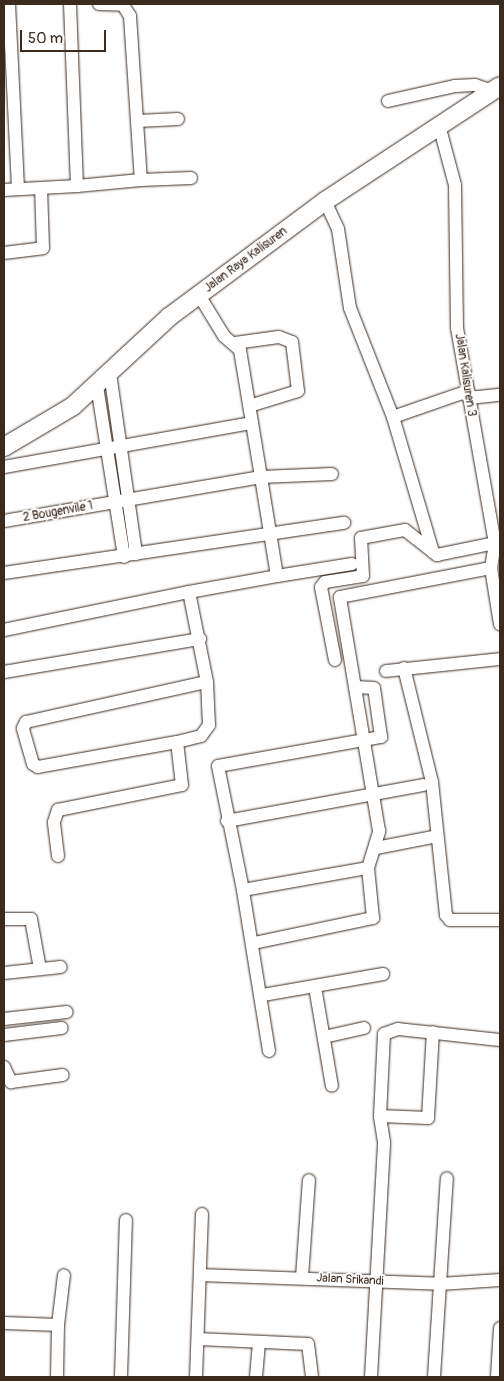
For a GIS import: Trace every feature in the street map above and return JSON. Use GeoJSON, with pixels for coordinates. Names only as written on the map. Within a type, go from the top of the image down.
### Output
{"type":"FeatureCollection","features":[{"type":"Feature","properties":{"kind":"main road","name":"Jalan Raya Kalisuren"},"geometry":{"type":"LineString","coordinates":[[4,447],[38,431],[97,386],[138,342],[325,201],[496,89]]}},
{"type":"Feature","properties":{"kind":"street"},"geometry":{"type":"LineString","coordinates":[[9,4],[18,189]]}},
{"type":"Feature","properties":{"kind":"street"},"geometry":{"type":"LineString","coordinates":[[70,4],[77,186]]}},
{"type":"Feature","properties":{"kind":"street"},"geometry":{"type":"LineString","coordinates":[[99,4],[123,5],[130,16],[141,180]]}},
{"type":"Feature","properties":{"kind":"street"},"geometry":{"type":"LineString","coordinates":[[388,101],[455,86],[476,85],[496,89]]}},
{"type":"Feature","properties":{"kind":"street"},"geometry":{"type":"LineString","coordinates":[[138,122],[178,119]]}},
{"type":"Feature","properties":{"kind":"street","name":"Jalan Kalisuren 3"},"geometry":{"type":"LineString","coordinates":[[440,125],[458,215],[455,302],[468,395],[495,528],[491,568],[500,624]]}},
{"type":"Feature","properties":{"kind":"street"},"geometry":{"type":"LineString","coordinates":[[4,190],[191,178]]}},
{"type":"Feature","properties":{"kind":"street"},"geometry":{"type":"LineString","coordinates":[[4,253],[43,248],[41,189]]}},
{"type":"Feature","properties":{"kind":"street"},"geometry":{"type":"LineString","coordinates":[[325,201],[338,229],[350,308],[393,417],[433,552]]}},
{"type":"Feature","properties":{"kind":"street"},"geometry":{"type":"LineString","coordinates":[[198,295],[224,336],[235,343],[279,337],[292,342],[298,391],[293,396],[249,406]]}},
{"type":"Feature","properties":{"kind":"street"},"geometry":{"type":"LineString","coordinates":[[235,343],[249,406],[277,576]]}},
{"type":"Feature","properties":{"kind":"street"},"geometry":{"type":"LineString","coordinates":[[110,373],[111,447]]}},
{"type":"Feature","properties":{"kind":"street"},"geometry":{"type":"LineString","coordinates":[[97,386],[111,447],[130,556]]}},
{"type":"Feature","properties":{"kind":"street"},"geometry":{"type":"LineString","coordinates":[[393,417],[468,395],[500,395]]}},
{"type":"Feature","properties":{"kind":"street"},"geometry":{"type":"LineString","coordinates":[[4,467],[252,423]]}},
{"type":"Feature","properties":{"kind":"street","name":"2 Bougenvile 1"},"geometry":{"type":"LineString","coordinates":[[4,521],[261,477],[332,474]]}},
{"type":"Feature","properties":{"kind":"street"},"geometry":{"type":"LineString","coordinates":[[4,573],[130,556],[344,523]]}},
{"type":"Feature","properties":{"kind":"street"},"geometry":{"type":"LineString","coordinates":[[335,660],[321,587],[325,582],[363,576],[360,538],[405,530],[433,552],[444,554],[495,528]]}},
{"type":"Feature","properties":{"kind":"street"},"geometry":{"type":"LineString","coordinates":[[4,630],[189,592],[352,564]]}},
{"type":"Feature","properties":{"kind":"street"},"geometry":{"type":"LineString","coordinates":[[254,943],[371,921],[368,868],[376,848],[379,831],[340,602],[344,594],[491,568]]}},
{"type":"Feature","properties":{"kind":"street"},"geometry":{"type":"LineString","coordinates":[[189,592],[200,639],[207,682],[207,732],[177,742],[38,767],[32,764],[23,728],[26,722],[207,682]]}},
{"type":"Feature","properties":{"kind":"street"},"geometry":{"type":"LineString","coordinates":[[4,672],[200,639]]}},
{"type":"Feature","properties":{"kind":"street"},"geometry":{"type":"LineString","coordinates":[[386,671],[500,659]]}},
{"type":"Feature","properties":{"kind":"street"},"geometry":{"type":"LineString","coordinates":[[404,668],[432,782],[446,915],[450,920],[500,920]]}},
{"type":"Feature","properties":{"kind":"street"},"geometry":{"type":"LineString","coordinates":[[269,1051],[254,943],[226,821],[217,768],[221,763],[365,740],[382,735],[375,691],[371,685],[355,687]]}},
{"type":"Feature","properties":{"kind":"street"},"geometry":{"type":"LineString","coordinates":[[58,856],[54,822],[58,810],[182,785],[177,742]]}},
{"type":"Feature","properties":{"kind":"street"},"geometry":{"type":"LineString","coordinates":[[226,821],[373,796],[423,784]]}},
{"type":"Feature","properties":{"kind":"street"},"geometry":{"type":"LineString","coordinates":[[376,848],[432,837]]}},
{"type":"Feature","properties":{"kind":"street"},"geometry":{"type":"LineString","coordinates":[[243,890],[368,868]]}},
{"type":"Feature","properties":{"kind":"street"},"geometry":{"type":"LineString","coordinates":[[4,919],[31,919],[40,969]]}},
{"type":"Feature","properties":{"kind":"street"},"geometry":{"type":"LineString","coordinates":[[4,973],[61,967]]}},
{"type":"Feature","properties":{"kind":"street"},"geometry":{"type":"LineString","coordinates":[[262,995],[384,974]]}},
{"type":"Feature","properties":{"kind":"street"},"geometry":{"type":"LineString","coordinates":[[315,987],[332,1086]]}},
{"type":"Feature","properties":{"kind":"street"},"geometry":{"type":"LineString","coordinates":[[4,1019],[67,1012]]}},
{"type":"Feature","properties":{"kind":"street"},"geometry":{"type":"LineString","coordinates":[[4,1036],[62,1028]]}},
{"type":"Feature","properties":{"kind":"street"},"geometry":{"type":"LineString","coordinates":[[324,1037],[364,1028]]}},
{"type":"Feature","properties":{"kind":"street"},"geometry":{"type":"LineString","coordinates":[[371,1377],[384,1142],[380,1116],[384,1034],[398,1029],[500,1040]]}},
{"type":"Feature","properties":{"kind":"street"},"geometry":{"type":"LineString","coordinates":[[380,1116],[428,1118],[433,1032]]}},
{"type":"Feature","properties":{"kind":"street"},"geometry":{"type":"LineString","coordinates":[[4,1067],[11,1082],[63,1075]]}},
{"type":"Feature","properties":{"kind":"street"},"geometry":{"type":"LineString","coordinates":[[434,1377],[447,1178]]}},
{"type":"Feature","properties":{"kind":"street"},"geometry":{"type":"LineString","coordinates":[[302,1277],[309,1180]]}},
{"type":"Feature","properties":{"kind":"street"},"geometry":{"type":"LineString","coordinates":[[196,1377],[202,1214]]}},
{"type":"Feature","properties":{"kind":"street"},"geometry":{"type":"LineString","coordinates":[[121,1377],[126,1220]]}},
{"type":"Feature","properties":{"kind":"street"},"geometry":{"type":"LineString","coordinates":[[57,1377],[58,1325],[64,1275]]}},
{"type":"Feature","properties":{"kind":"street","name":"Jalan Srikandi"},"geometry":{"type":"LineString","coordinates":[[200,1276],[302,1277],[440,1284],[500,1280]]}},
{"type":"Feature","properties":{"kind":"street"},"geometry":{"type":"LineString","coordinates":[[4,1323],[58,1325]]}},
{"type":"Feature","properties":{"kind":"street"},"geometry":{"type":"LineString","coordinates":[[498,1374],[500,1328]]}},
{"type":"Feature","properties":{"kind":"street"},"geometry":{"type":"LineString","coordinates":[[198,1339],[308,1344],[312,1377]]}},
{"type":"Feature","properties":{"kind":"street"},"geometry":{"type":"LineString","coordinates":[[256,1377],[258,1342]]}}]}
